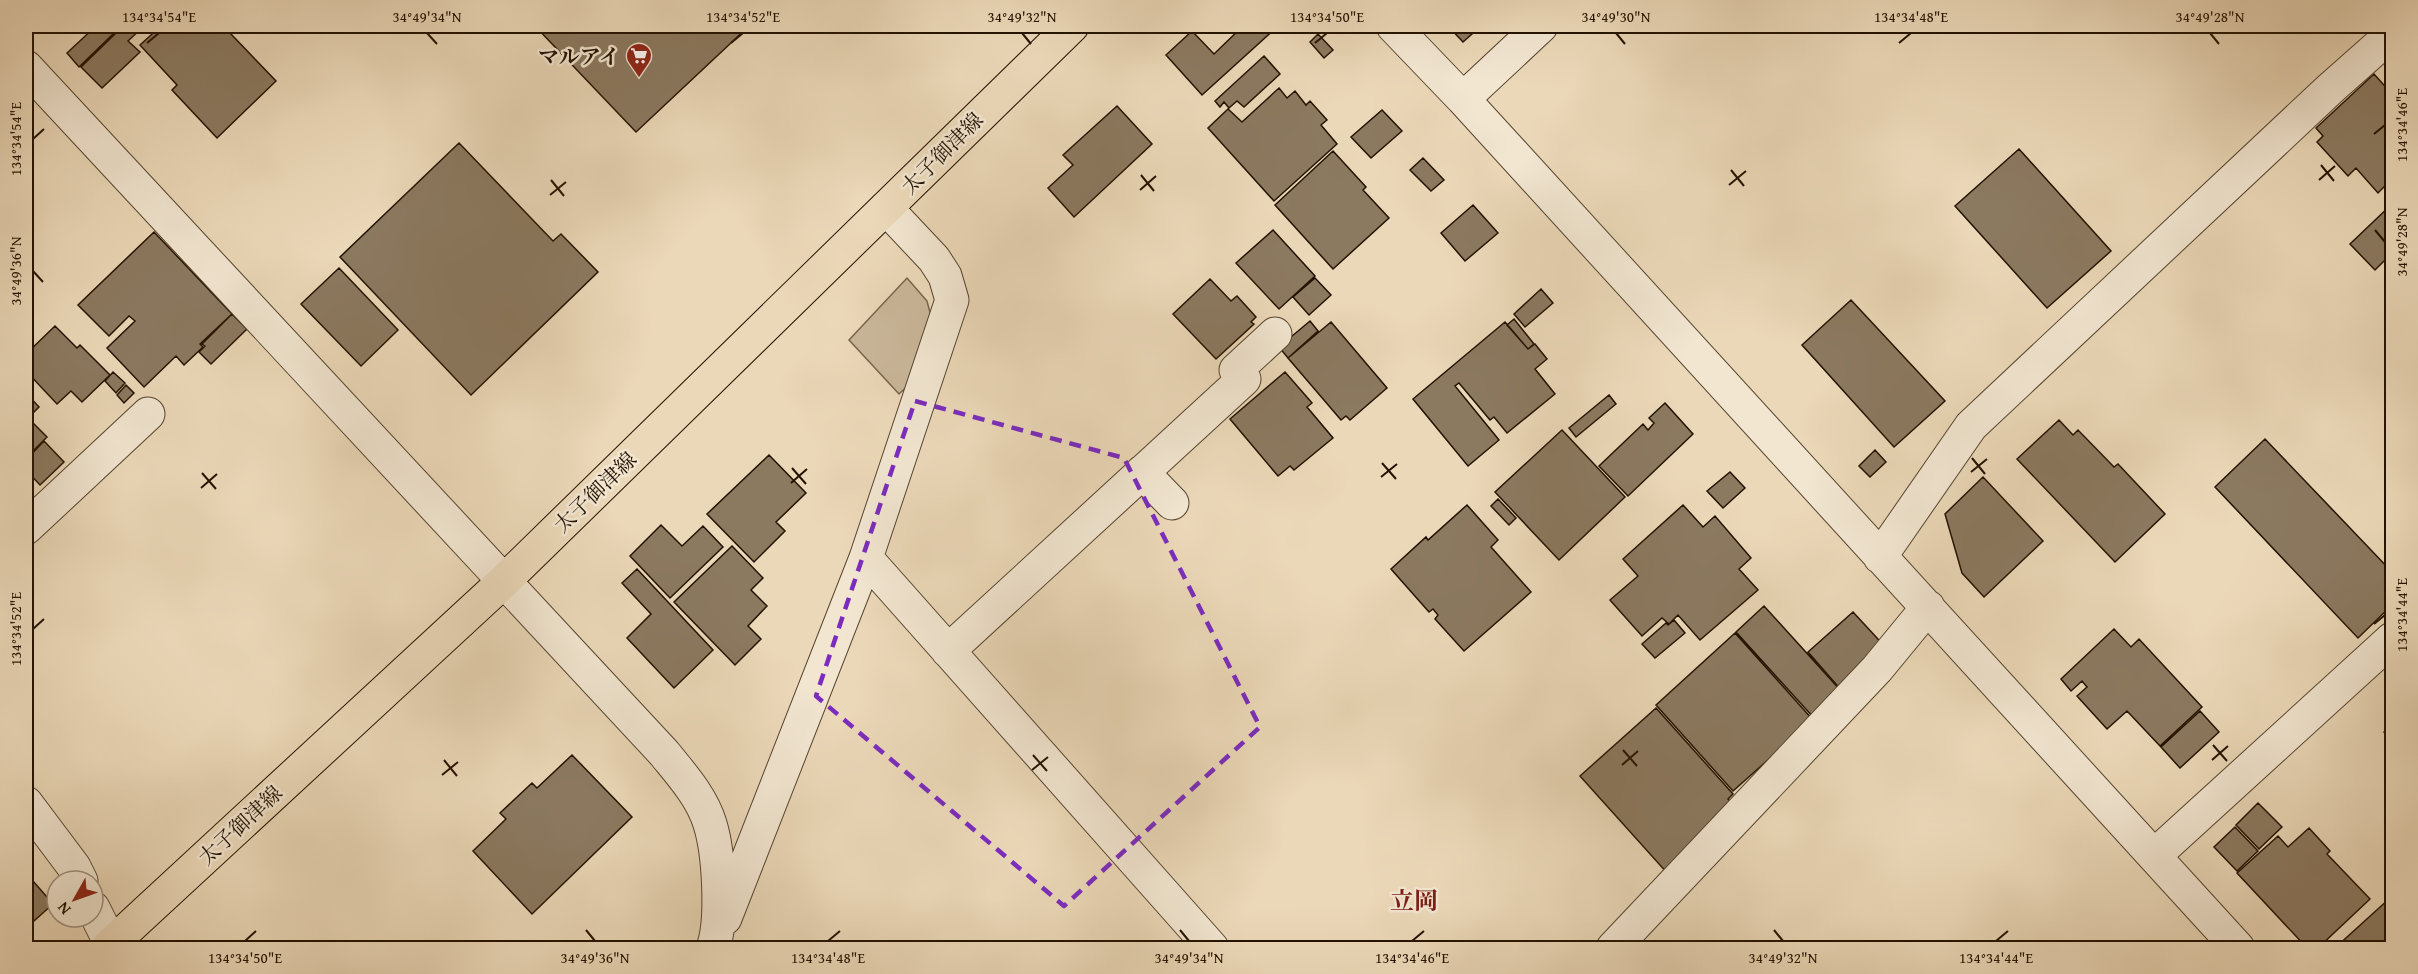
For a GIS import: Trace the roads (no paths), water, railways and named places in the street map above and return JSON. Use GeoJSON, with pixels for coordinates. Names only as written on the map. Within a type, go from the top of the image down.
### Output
{"type":"FeatureCollection","features":[{"type":"Feature","properties":{"kind":"main road","name":"太子御津線"},"geometry":{"type":"LineString","coordinates":[[110,948],[503,582],[1072,26]]}},
{"type":"Feature","properties":{"kind":"street"},"geometry":{"type":"LineString","coordinates":[[1393,26],[1463,99],[2238,948]]}},
{"type":"Feature","properties":{"kind":"street"},"geometry":{"type":"LineString","coordinates":[[1463,99],[1541,26]]}},
{"type":"Feature","properties":{"kind":"street"},"geometry":{"type":"LineString","coordinates":[[1880,557],[1971,426],[2331,88],[2392,34]]}},
{"type":"Feature","properties":{"kind":"street"},"geometry":{"type":"LineString","coordinates":[[26,67],[688,781],[710,823],[719,897],[715,945]]}},
{"type":"Feature","properties":{"kind":"street"},"geometry":{"type":"LineString","coordinates":[[715,945],[866,558],[952,300],[945,276],[934,259],[886,208]]}},
{"type":"Feature","properties":{"kind":"street"},"geometry":{"type":"LineString","coordinates":[[948,651],[1244,379],[1236,370],[1275,334]]}},
{"type":"Feature","properties":{"kind":"street"},"geometry":{"type":"LineString","coordinates":[[26,528],[148,414]]}},
{"type":"Feature","properties":{"kind":"street"},"geometry":{"type":"LineString","coordinates":[[1142,472],[1172,502]]}},
{"type":"Feature","properties":{"kind":"street"},"geometry":{"type":"LineString","coordinates":[[866,558],[1212,948]]}},
{"type":"Feature","properties":{"kind":"street"},"geometry":{"type":"LineString","coordinates":[[1613,948],[1877,669],[1928,607]]}},
{"type":"Feature","properties":{"kind":"street"},"geometry":{"type":"LineString","coordinates":[[2154,856],[2392,639]]}},
{"type":"Feature","properties":{"kind":"street"},"geometry":{"type":"LineString","coordinates":[[26,803],[75,869]]}},
{"type":"Feature","properties":{"kind":"street"},"geometry":{"type":"LineString","coordinates":[[102,929],[110,948]]}},
{"type":"Feature","properties":{"kind":"place","name":"マルアイ"},"geometry":{"type":"Point","coordinates":[639,79]}},
{"type":"Feature","properties":{"kind":"district","name":"立岡"},"geometry":{"type":"Point","coordinates":[1414,900]}}]}
